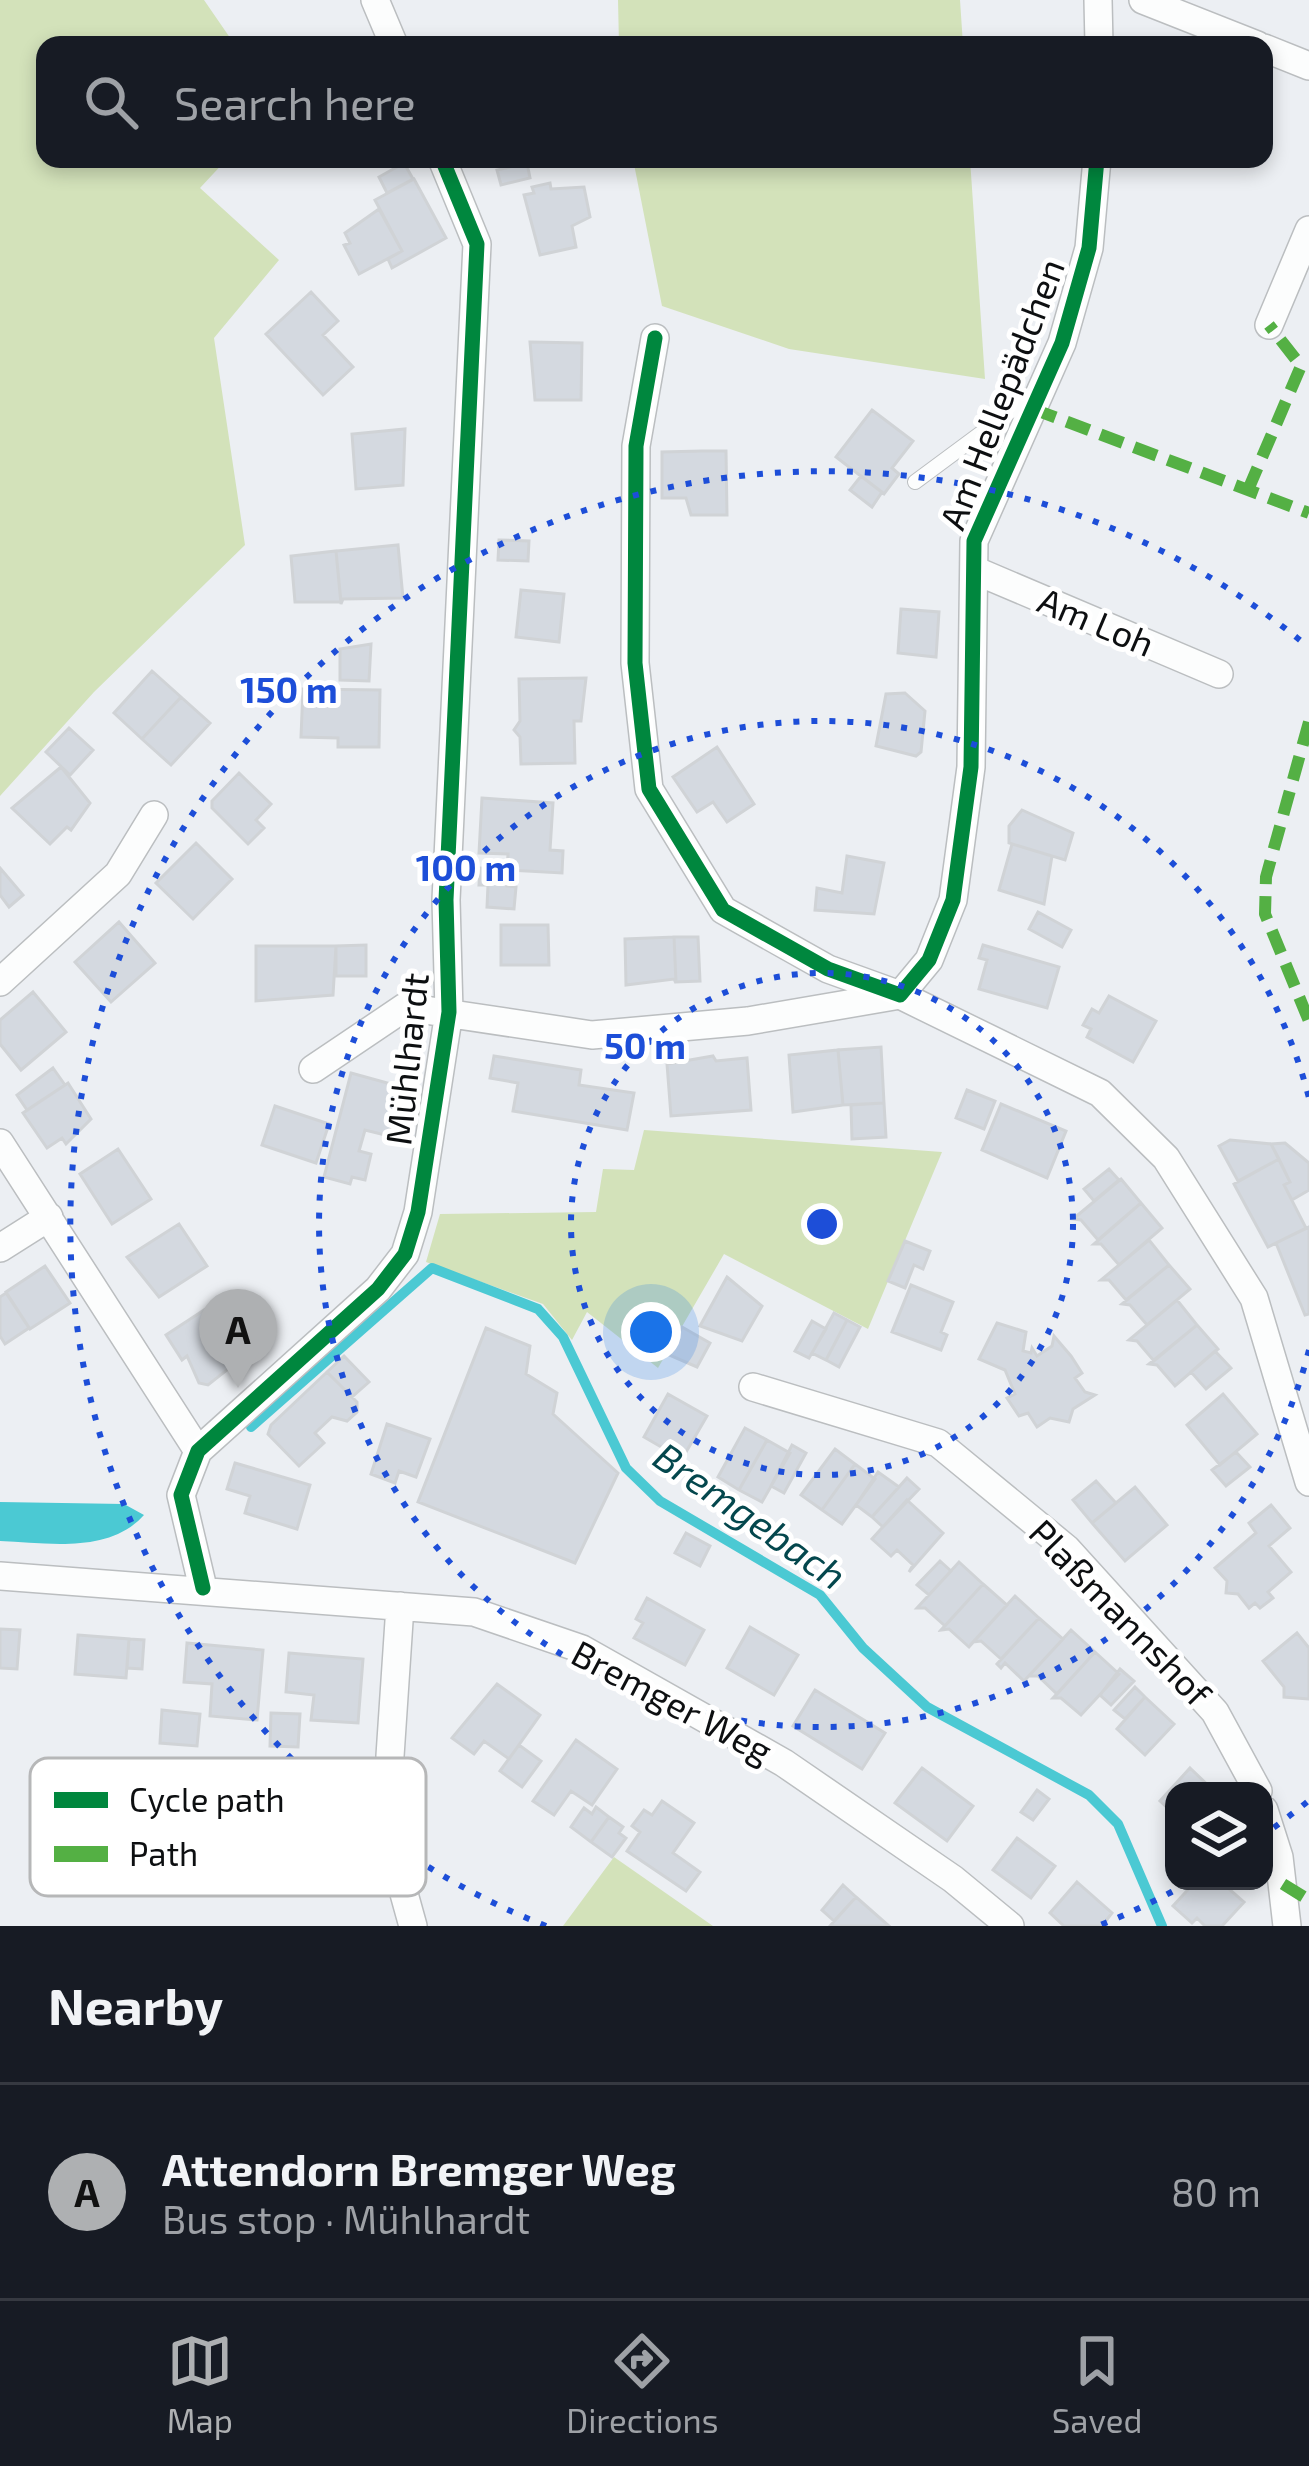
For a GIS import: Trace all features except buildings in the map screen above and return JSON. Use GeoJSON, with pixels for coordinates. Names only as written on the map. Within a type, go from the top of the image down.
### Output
{"type":"FeatureCollection","features":[{"type":"Feature","properties":{"kind":"street"},"geometry":{"type":"LineString","coordinates":[[376,0],[390,36]]}},
{"type":"Feature","properties":{"kind":"street"},"geometry":{"type":"LineString","coordinates":[[1097,0],[1099,36]]}},
{"type":"Feature","properties":{"kind":"street"},"geometry":{"type":"LineString","coordinates":[[1142,0],[1234,36]]}},
{"type":"Feature","properties":{"kind":"street"},"geometry":{"type":"LineString","coordinates":[[1273,51],[1309,66]]}},
{"type":"Feature","properties":{"kind":"street","name":"Mühlhardt"},"geometry":{"type":"LineString","coordinates":[[198,1451],[378,1289],[405,1253],[418,1212],[449,1012],[446,900],[477,244],[446,168]]}},
{"type":"Feature","properties":{"kind":"street","name":"Am Hellepädchen"},"geometry":{"type":"LineString","coordinates":[[900,995],[929,960],[953,900],[970,767],[974,541],[1062,343],[1089,248],[1095,168]]}},
{"type":"Feature","properties":{"kind":"street"},"geometry":{"type":"LineString","coordinates":[[1269,325],[1309,230]]}},
{"type":"Feature","properties":{"kind":"street"},"geometry":{"type":"LineString","coordinates":[[655,338],[636,446],[635,663],[649,789],[722,910],[828,969],[900,995],[1100,1093],[1166,1158],[1254,1298],[1309,1482]]}},
{"type":"Feature","properties":{"kind":"street","name":"Am Loh"},"geometry":{"type":"LineString","coordinates":[[974,570],[1219,674]]}},
{"type":"Feature","properties":{"kind":"street"},"geometry":{"type":"LineString","coordinates":[[0,982],[118,874],[154,814]]}},
{"type":"Feature","properties":{"kind":"street"},"geometry":{"type":"LineString","coordinates":[[449,1012],[592,1035],[748,1021],[900,995]]}},
{"type":"Feature","properties":{"kind":"street","name":"Mühlhardt"},"geometry":{"type":"LineString","coordinates":[[313,1070],[405,1007],[449,1012]]}},
{"type":"Feature","properties":{"kind":"street"},"geometry":{"type":"LineString","coordinates":[[0,1142],[198,1451],[182,1496],[203,1588]]}},
{"type":"Feature","properties":{"kind":"street"},"geometry":{"type":"LineString","coordinates":[[0,1248],[49,1216]]}},
{"type":"Feature","properties":{"kind":"street","name":"Plaßmannshof"},"geometry":{"type":"LineString","coordinates":[[753,1387],[938,1443],[1067,1549],[1215,1712],[1253,1782]]}},
{"type":"Feature","properties":{"kind":"street","name":"Bremger Weg"},"geometry":{"type":"LineString","coordinates":[[0,1576],[474,1612],[582,1649],[784,1763],[953,1879],[1010,1926]]}},
{"type":"Feature","properties":{"kind":"street"},"geometry":{"type":"LineString","coordinates":[[390,1758],[399,1684],[400,1606]]}},
{"type":"Feature","properties":{"kind":"street"},"geometry":{"type":"LineString","coordinates":[[1273,1836],[1280,1857],[1287,1926]]}},
{"type":"Feature","properties":{"kind":"street"},"geometry":{"type":"LineString","coordinates":[[406,1896],[413,1926]]}},
{"type":"Feature","properties":{"kind":"lane","name":"Am Hellepädchen"},"geometry":{"type":"LineString","coordinates":[[915,482],[1019,405],[1033,409]]}},
{"type":"Feature","properties":{"kind":"green space"},"geometry":{"type":"Polygon","coordinates":[[[0,0],[204,0],[229,36],[36,36],[36,168],[219,168],[200,188],[279,260],[214,338],[245,545],[94,692],[0,796],[0,0]]]}},
{"type":"Feature","properties":{"kind":"green space"},"geometry":{"type":"Polygon","coordinates":[[[618,0],[960,0],[962,36],[619,36],[618,0]]]}},
{"type":"Feature","properties":{"kind":"green space"},"geometry":{"type":"Polygon","coordinates":[[[635,168],[971,168],[985,379],[789,349],[662,306],[635,168]]]}},
{"type":"Feature","properties":{"kind":"green space"},"geometry":{"type":"Polygon","coordinates":[[[644,1130],[942,1152],[868,1329],[724,1254],[658,1368],[587,1312],[572,1340],[543,1304],[426,1262],[440,1214],[596,1212],[603,1169],[634,1170],[644,1130]]]}},
{"type":"Feature","properties":{"kind":"green space"},"geometry":{"type":"Polygon","coordinates":[[[614,1857],[713,1926],[563,1926],[614,1857]]]}},
{"type":"Feature","properties":{"kind":"water"},"geometry":{"type":"Polygon","coordinates":[[[0,1502],[124,1504],[144,1515],[130,1527],[96,1541],[0,1541],[0,1502]]]}},
{"type":"Feature","properties":{"kind":"waterway","name":"Bremgebach"},"geometry":{"type":"LineString","coordinates":[[251,1427],[432,1268],[538,1309],[563,1337],[626,1468],[660,1501],[820,1595],[863,1648],[927,1707],[1089,1795],[1118,1824],[1162,1926]]}},
{"type":"Feature","properties":{"kind":"marked path"},"geometry":{"type":"LineString","coordinates":[[1248,490],[1301,366],[1269,325]]}},
{"type":"Feature","properties":{"kind":"marked path"},"geometry":{"type":"LineString","coordinates":[[1033,409],[1309,513]]}},
{"type":"Feature","properties":{"kind":"marked path"},"geometry":{"type":"LineString","coordinates":[[1309,722],[1266,877],[1265,914],[1309,1021]]}},
{"type":"Feature","properties":{"kind":"marked path"},"geometry":{"type":"LineString","coordinates":[[1283,1884],[1309,1900]]}},
{"type":"Feature","properties":{"kind":"cycle path"},"geometry":{"type":"LineString","coordinates":[[203,1588],[181,1495],[198,1451],[378,1289],[405,1254],[418,1212],[449,1012],[446,900],[477,244],[446,168]]}},
{"type":"Feature","properties":{"kind":"cycle path"},"geometry":{"type":"LineString","coordinates":[[655,338],[636,446],[635,663],[649,789],[723,910],[828,969],[900,995],[929,960],[953,900],[971,767],[974,541],[1062,343],[1089,248],[1096,168]]}},
{"type":"Feature","properties":{"kind":"place","name":"Attendorn Bremger Weg"},"geometry":{"type":"Point","coordinates":[238,1388]}}]}
